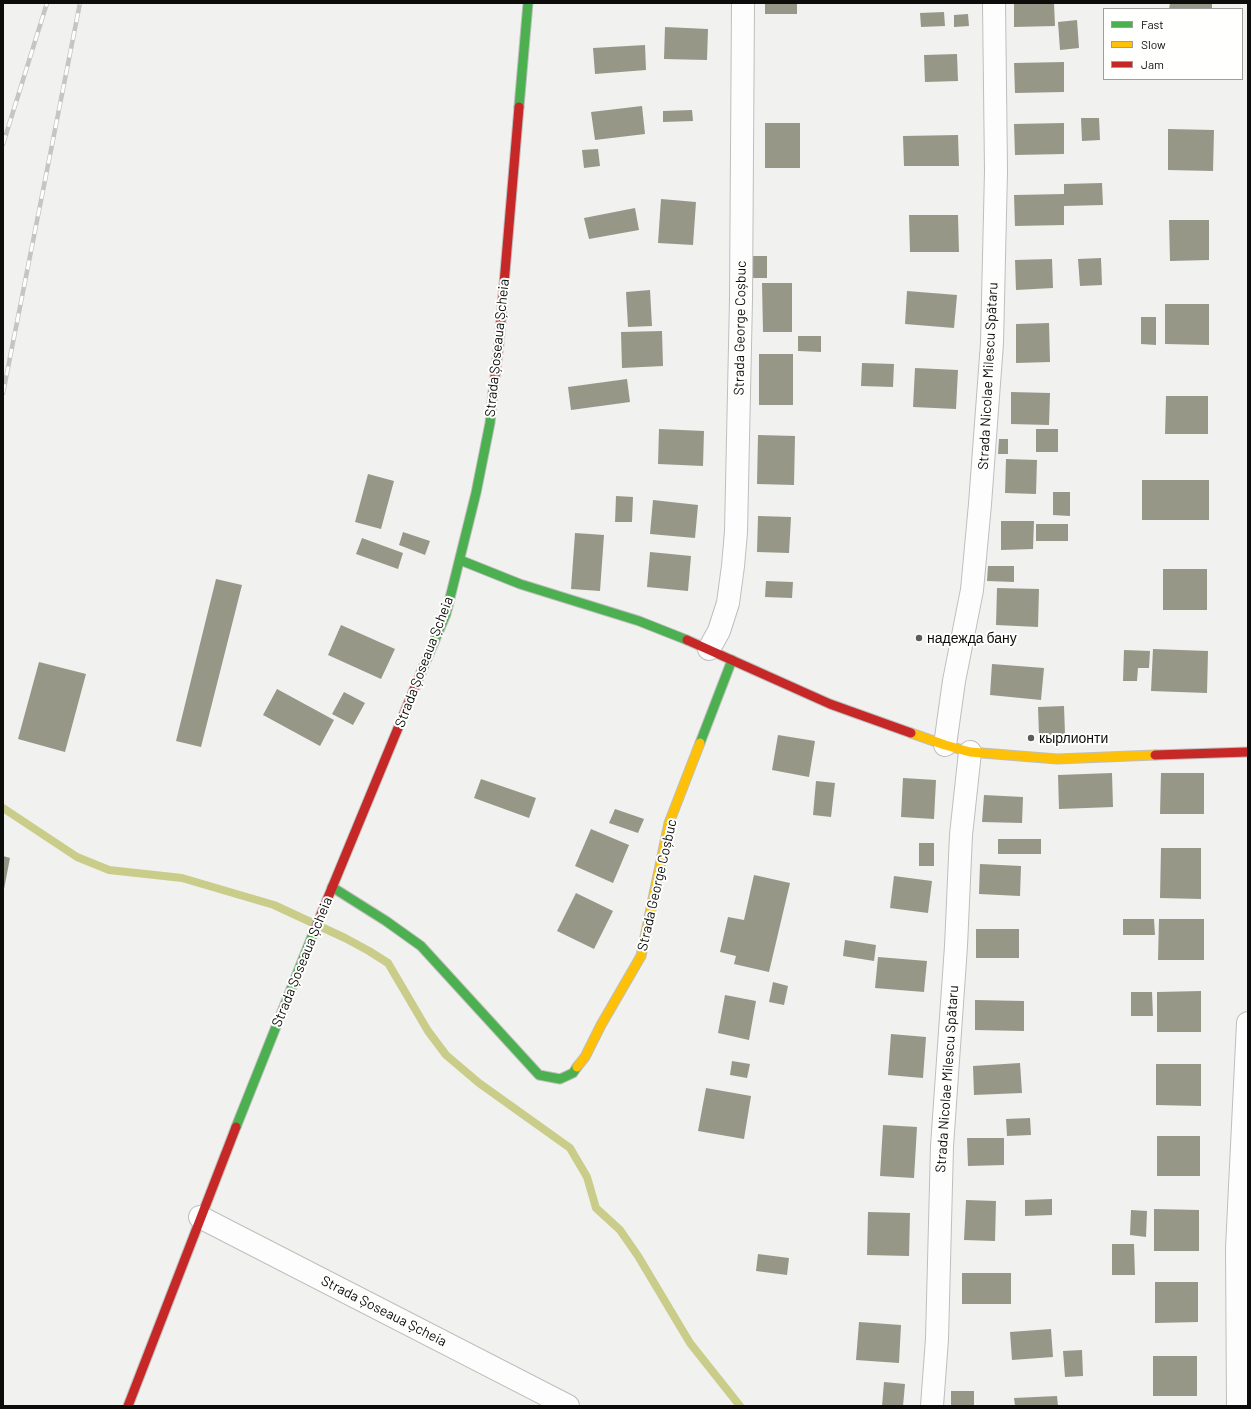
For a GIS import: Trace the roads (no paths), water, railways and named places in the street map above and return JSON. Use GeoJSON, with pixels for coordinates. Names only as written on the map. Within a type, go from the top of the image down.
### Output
{"type":"FeatureCollection","features":[{"type":"Feature","properties":{"kind":"street","name":"Strada Șoseaua Șcheia"},"geometry":{"type":"LineString","coordinates":[[128,1406],[200,1217],[312,935],[443,621],[460,560],[476,493],[490,423],[499,343],[528,3]]}},
{"type":"Feature","properties":{"kind":"street","name":"Strada George Coșbuc"},"geometry":{"type":"LineString","coordinates":[[709,649],[719,631],[728,603],[736,532],[741,299],[743,3]]}},
{"type":"Feature","properties":{"kind":"street","name":"Strada Nicolae Milescu Spătaru"},"geometry":{"type":"LineString","coordinates":[[945,745],[954,681],[972,590],[991,351],[996,171],[994,3]]}},
{"type":"Feature","properties":{"kind":"street"},"geometry":{"type":"LineString","coordinates":[[460,560],[520,584],[639,621],[709,649],[830,704],[945,745],[970,752],[1057,759],[1248,752]]}},
{"type":"Feature","properties":{"kind":"street","name":"Strada George Coșbuc"},"geometry":{"type":"LineString","coordinates":[[332,887],[386,920],[420,946],[539,1075],[560,1079],[573,1073],[585,1057],[601,1025],[640,956],[669,823],[732,660]]}},
{"type":"Feature","properties":{"kind":"street","name":"Strada Nicolae Milescu Spătaru"},"geometry":{"type":"LineString","coordinates":[[932,1406],[938,1339],[942,1146],[956,946],[961,835],[970,752]]}},
{"type":"Feature","properties":{"kind":"street"},"geometry":{"type":"LineString","coordinates":[[1238,1406],[1237,1248],[1248,1023]]}},
{"type":"Feature","properties":{"kind":"street","name":"Strada Șoseaua Șcheia"},"geometry":{"type":"LineString","coordinates":[[200,1217],[568,1406]]}},
{"type":"Feature","properties":{"kind":"waterway"},"geometry":{"type":"LineString","coordinates":[[3,808],[77,857],[109,870],[182,878],[274,905],[345,938],[388,963],[428,1031],[446,1055],[479,1083],[570,1148],[587,1177],[596,1208],[620,1230],[638,1256],[690,1343],[740,1406]]}},
{"type":"Feature","properties":{"kind":"railway"},"geometry":{"type":"LineString","coordinates":[[3,144],[47,3]]}},
{"type":"Feature","properties":{"kind":"railway"},"geometry":{"type":"LineString","coordinates":[[3,393],[80,3]]}},
{"type":"Feature","properties":{"kind":"place","name":"надежда бану"},"geometry":{"type":"Point","coordinates":[919,638]}},
{"type":"Feature","properties":{"kind":"place","name":"кырлионти"},"geometry":{"type":"Point","coordinates":[1031,738]}}]}
